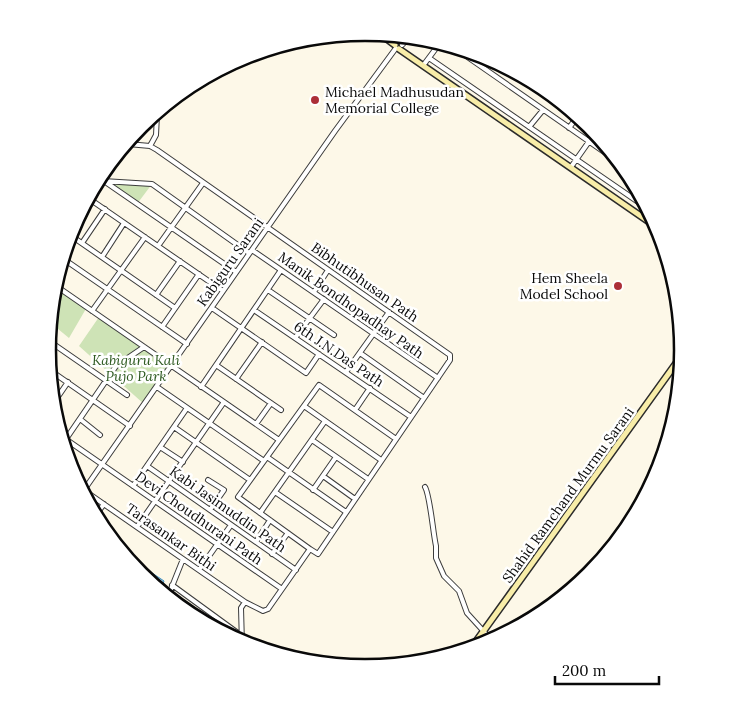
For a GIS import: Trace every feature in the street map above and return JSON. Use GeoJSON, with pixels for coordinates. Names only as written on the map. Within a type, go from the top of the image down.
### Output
{"type":"FeatureCollection","features":[{"type":"Feature","properties":{"kind":"street","name":"Kabiguru Sarani"},"geometry":{"type":"LineString","coordinates":[[87,484],[103,465],[266,228],[390,54],[400,45]]}},
{"type":"Feature","properties":{"kind":"street"},"geometry":{"type":"LineString","coordinates":[[400,45],[427,60],[529,127],[635,200]]}},
{"type":"Feature","properties":{"kind":"street"},"geometry":{"type":"LineString","coordinates":[[400,45],[642,214]]}},
{"type":"Feature","properties":{"kind":"street"},"geometry":{"type":"LineString","coordinates":[[427,60],[435,50]]}},
{"type":"Feature","properties":{"kind":"street"},"geometry":{"type":"LineString","coordinates":[[427,60],[644,218]]}},
{"type":"Feature","properties":{"kind":"street"},"geometry":{"type":"LineString","coordinates":[[474,62],[600,149]]}},
{"type":"Feature","properties":{"kind":"street"},"geometry":{"type":"LineString","coordinates":[[529,127],[543,110]]}},
{"type":"Feature","properties":{"kind":"street"},"geometry":{"type":"LineString","coordinates":[[134,145],[150,146],[156,135],[157,122]]}},
{"type":"Feature","properties":{"kind":"street"},"geometry":{"type":"LineString","coordinates":[[569,128],[573,122]]}},
{"type":"Feature","properties":{"kind":"street"},"geometry":{"type":"LineString","coordinates":[[572,166],[591,139]]}},
{"type":"Feature","properties":{"kind":"street","name":"Bibhutibhusan Path"},"geometry":{"type":"LineString","coordinates":[[150,146],[450,355],[450,360],[438,378]]}},
{"type":"Feature","properties":{"kind":"street","name":"Manik Bondhopadhay Path"},"geometry":{"type":"LineString","coordinates":[[107,181],[152,184],[250,252],[314,292],[438,378]]}},
{"type":"Feature","properties":{"kind":"street"},"geometry":{"type":"LineString","coordinates":[[106,183],[236,272]]}},
{"type":"Feature","properties":{"kind":"street"},"geometry":{"type":"LineString","coordinates":[[158,246],[203,183]]}},
{"type":"Feature","properties":{"kind":"street"},"geometry":{"type":"LineString","coordinates":[[94,202],[223,291]]}},
{"type":"Feature","properties":{"kind":"street"},"geometry":{"type":"LineString","coordinates":[[82,243],[105,209]]}},
{"type":"Feature","properties":{"kind":"street"},"geometry":{"type":"LineString","coordinates":[[102,257],[124,223]]}},
{"type":"Feature","properties":{"kind":"street"},"geometry":{"type":"LineString","coordinates":[[92,311],[145,237]]}},
{"type":"Feature","properties":{"kind":"street"},"geometry":{"type":"LineString","coordinates":[[76,239],[175,308]]}},
{"type":"Feature","properties":{"kind":"street"},"geometry":{"type":"LineString","coordinates":[[156,294],[180,261]]}},
{"type":"Feature","properties":{"kind":"street"},"geometry":{"type":"LineString","coordinates":[[68,262],[187,344]]}},
{"type":"Feature","properties":{"kind":"street"},"geometry":{"type":"LineString","coordinates":[[202,387],[281,270]]}},
{"type":"Feature","properties":{"kind":"street"},"geometry":{"type":"LineString","coordinates":[[314,292],[328,270]]}},
{"type":"Feature","properties":{"kind":"street"},"geometry":{"type":"LineString","coordinates":[[162,327],[198,274]]}},
{"type":"Feature","properties":{"kind":"street"},"geometry":{"type":"LineString","coordinates":[[62,290],[279,440]]}},
{"type":"Feature","properties":{"kind":"street"},"geometry":{"type":"LineString","coordinates":[[268,290],[334,335]]}},
{"type":"Feature","properties":{"kind":"street"},"geometry":{"type":"LineString","coordinates":[[295,338],[324,299]]}},
{"type":"Feature","properties":{"kind":"street"},"geometry":{"type":"LineString","coordinates":[[212,308],[306,373],[319,354]]}},
{"type":"Feature","properties":{"kind":"street","name":"6th J.N.Das Path"},"geometry":{"type":"LineString","coordinates":[[254,310],[411,417]]}},
{"type":"Feature","properties":{"kind":"street"},"geometry":{"type":"LineString","coordinates":[[346,372],[389,312]]}},
{"type":"Feature","properties":{"kind":"street"},"geometry":{"type":"LineString","coordinates":[[236,379],[262,342]]}},
{"type":"Feature","properties":{"kind":"street"},"geometry":{"type":"LineString","coordinates":[[56,346],[127,395]]}},
{"type":"Feature","properties":{"kind":"street"},"geometry":{"type":"LineString","coordinates":[[67,436],[116,366],[144,347]]}},
{"type":"Feature","properties":{"kind":"street"},"geometry":{"type":"LineString","coordinates":[[360,353],[424,398]]}},
{"type":"Feature","properties":{"kind":"street"},"geometry":{"type":"LineString","coordinates":[[216,365],[282,410]]}},
{"type":"Feature","properties":{"kind":"street","name":"Shahid Ramchand Murmu Sarani"},"geometry":{"type":"LineString","coordinates":[[482,636],[674,366]]}},
{"type":"Feature","properties":{"kind":"street"},"geometry":{"type":"LineString","coordinates":[[56,374],[130,426]]}},
{"type":"Feature","properties":{"kind":"street"},"geometry":{"type":"LineString","coordinates":[[396,439],[319,385],[238,497],[318,554],[438,378]]}},
{"type":"Feature","properties":{"kind":"street"},"geometry":{"type":"LineString","coordinates":[[59,394],[68,382]]}},
{"type":"Feature","properties":{"kind":"street"},"geometry":{"type":"LineString","coordinates":[[157,387],[209,424],[289,472],[346,512]]}},
{"type":"Feature","properties":{"kind":"street"},"geometry":{"type":"LineString","coordinates":[[355,410],[370,388]]}},
{"type":"Feature","properties":{"kind":"street"},"geometry":{"type":"LineString","coordinates":[[137,527],[224,402]]}},
{"type":"Feature","properties":{"kind":"street"},"geometry":{"type":"LineString","coordinates":[[256,424],[271,403]]}},
{"type":"Feature","properties":{"kind":"street"},"geometry":{"type":"LineString","coordinates":[[304,406],[382,460]]}},
{"type":"Feature","properties":{"kind":"street"},"geometry":{"type":"LineString","coordinates":[[134,486],[187,408]]}},
{"type":"Feature","properties":{"kind":"street"},"geometry":{"type":"LineString","coordinates":[[80,419],[100,435]]}},
{"type":"Feature","properties":{"kind":"street"},"geometry":{"type":"LineString","coordinates":[[260,513],[325,421]]}},
{"type":"Feature","properties":{"kind":"street"},"geometry":{"type":"LineString","coordinates":[[174,427],[250,480]]}},
{"type":"Feature","properties":{"kind":"street"},"geometry":{"type":"LineString","coordinates":[[312,440],[368,479]]}},
{"type":"Feature","properties":{"kind":"street","name":"Devi Choudhurani Path"},"geometry":{"type":"LineString","coordinates":[[69,442],[282,589]]}},
{"type":"Feature","properties":{"kind":"street"},"geometry":{"type":"LineString","coordinates":[[160,447],[183,462]]}},
{"type":"Feature","properties":{"kind":"street"},"geometry":{"type":"LineString","coordinates":[[314,490],[336,457]]}},
{"type":"Feature","properties":{"kind":"street","name":"Kabi Jasimuddin Path"},"geometry":{"type":"LineString","coordinates":[[147,466],[296,570]]}},
{"type":"Feature","properties":{"kind":"street"},"geometry":{"type":"LineString","coordinates":[[323,476],[355,499]]}},
{"type":"Feature","properties":{"kind":"street"},"geometry":{"type":"LineString","coordinates":[[208,480],[224,490],[210,510]]}},
{"type":"Feature","properties":{"kind":"street"},"geometry":{"type":"LineString","coordinates":[[425,487],[428,492],[436,558],[440,569],[459,592],[467,613],[485,633]]}},
{"type":"Feature","properties":{"kind":"street"},"geometry":{"type":"LineString","coordinates":[[275,492],[333,532]]}},
{"type":"Feature","properties":{"kind":"street","name":"Tarasankar Bithi"},"geometry":{"type":"LineString","coordinates":[[92,496],[244,602],[263,611],[268,609],[282,589]]}},
{"type":"Feature","properties":{"kind":"street"},"geometry":{"type":"LineString","coordinates":[[100,509],[104,504]]}},
{"type":"Feature","properties":{"kind":"street"},"geometry":{"type":"LineString","coordinates":[[256,542],[270,520]]}},
{"type":"Feature","properties":{"kind":"street"},"geometry":{"type":"LineString","coordinates":[[199,570],[232,525]]}},
{"type":"Feature","properties":{"kind":"street"},"geometry":{"type":"LineString","coordinates":[[272,554],[288,533]]}},
{"type":"Feature","properties":{"kind":"street"},"geometry":{"type":"LineString","coordinates":[[282,589],[310,549]]}},
{"type":"Feature","properties":{"kind":"street"},"geometry":{"type":"LineString","coordinates":[[170,590],[182,558]]}},
{"type":"Feature","properties":{"kind":"street"},"geometry":{"type":"LineString","coordinates":[[172,584],[235,631]]}},
{"type":"Feature","properties":{"kind":"street"},"geometry":{"type":"LineString","coordinates":[[242,634],[241,608],[244,602]]}},
{"type":"Feature","properties":{"kind":"green space"},"geometry":{"type":"Polygon","coordinates":[[[107,182],[152,184],[137,204],[107,182]]]}},
{"type":"Feature","properties":{"kind":"green space"},"geometry":{"type":"Polygon","coordinates":[[[62,290],[87,307],[69,338],[56,328],[62,290]]]}},
{"type":"Feature","properties":{"kind":"green space","name":"Kabiguru Kali Pujo Park"},"geometry":{"type":"Polygon","coordinates":[[[99,317],[172,366],[144,404],[79,346],[99,317]]]}},
{"type":"Feature","properties":{"kind":"water"},"geometry":{"type":"Polygon","coordinates":[[[146,569],[164,581],[163,584],[146,569]]]}},
{"type":"Feature","properties":{"kind":"place","name":"Michael Madhusudan Memorial College"},"geometry":{"type":"Point","coordinates":[315,100]}},
{"type":"Feature","properties":{"kind":"place","name":"Hem Sheela Model School"},"geometry":{"type":"Point","coordinates":[618,286]}}]}
